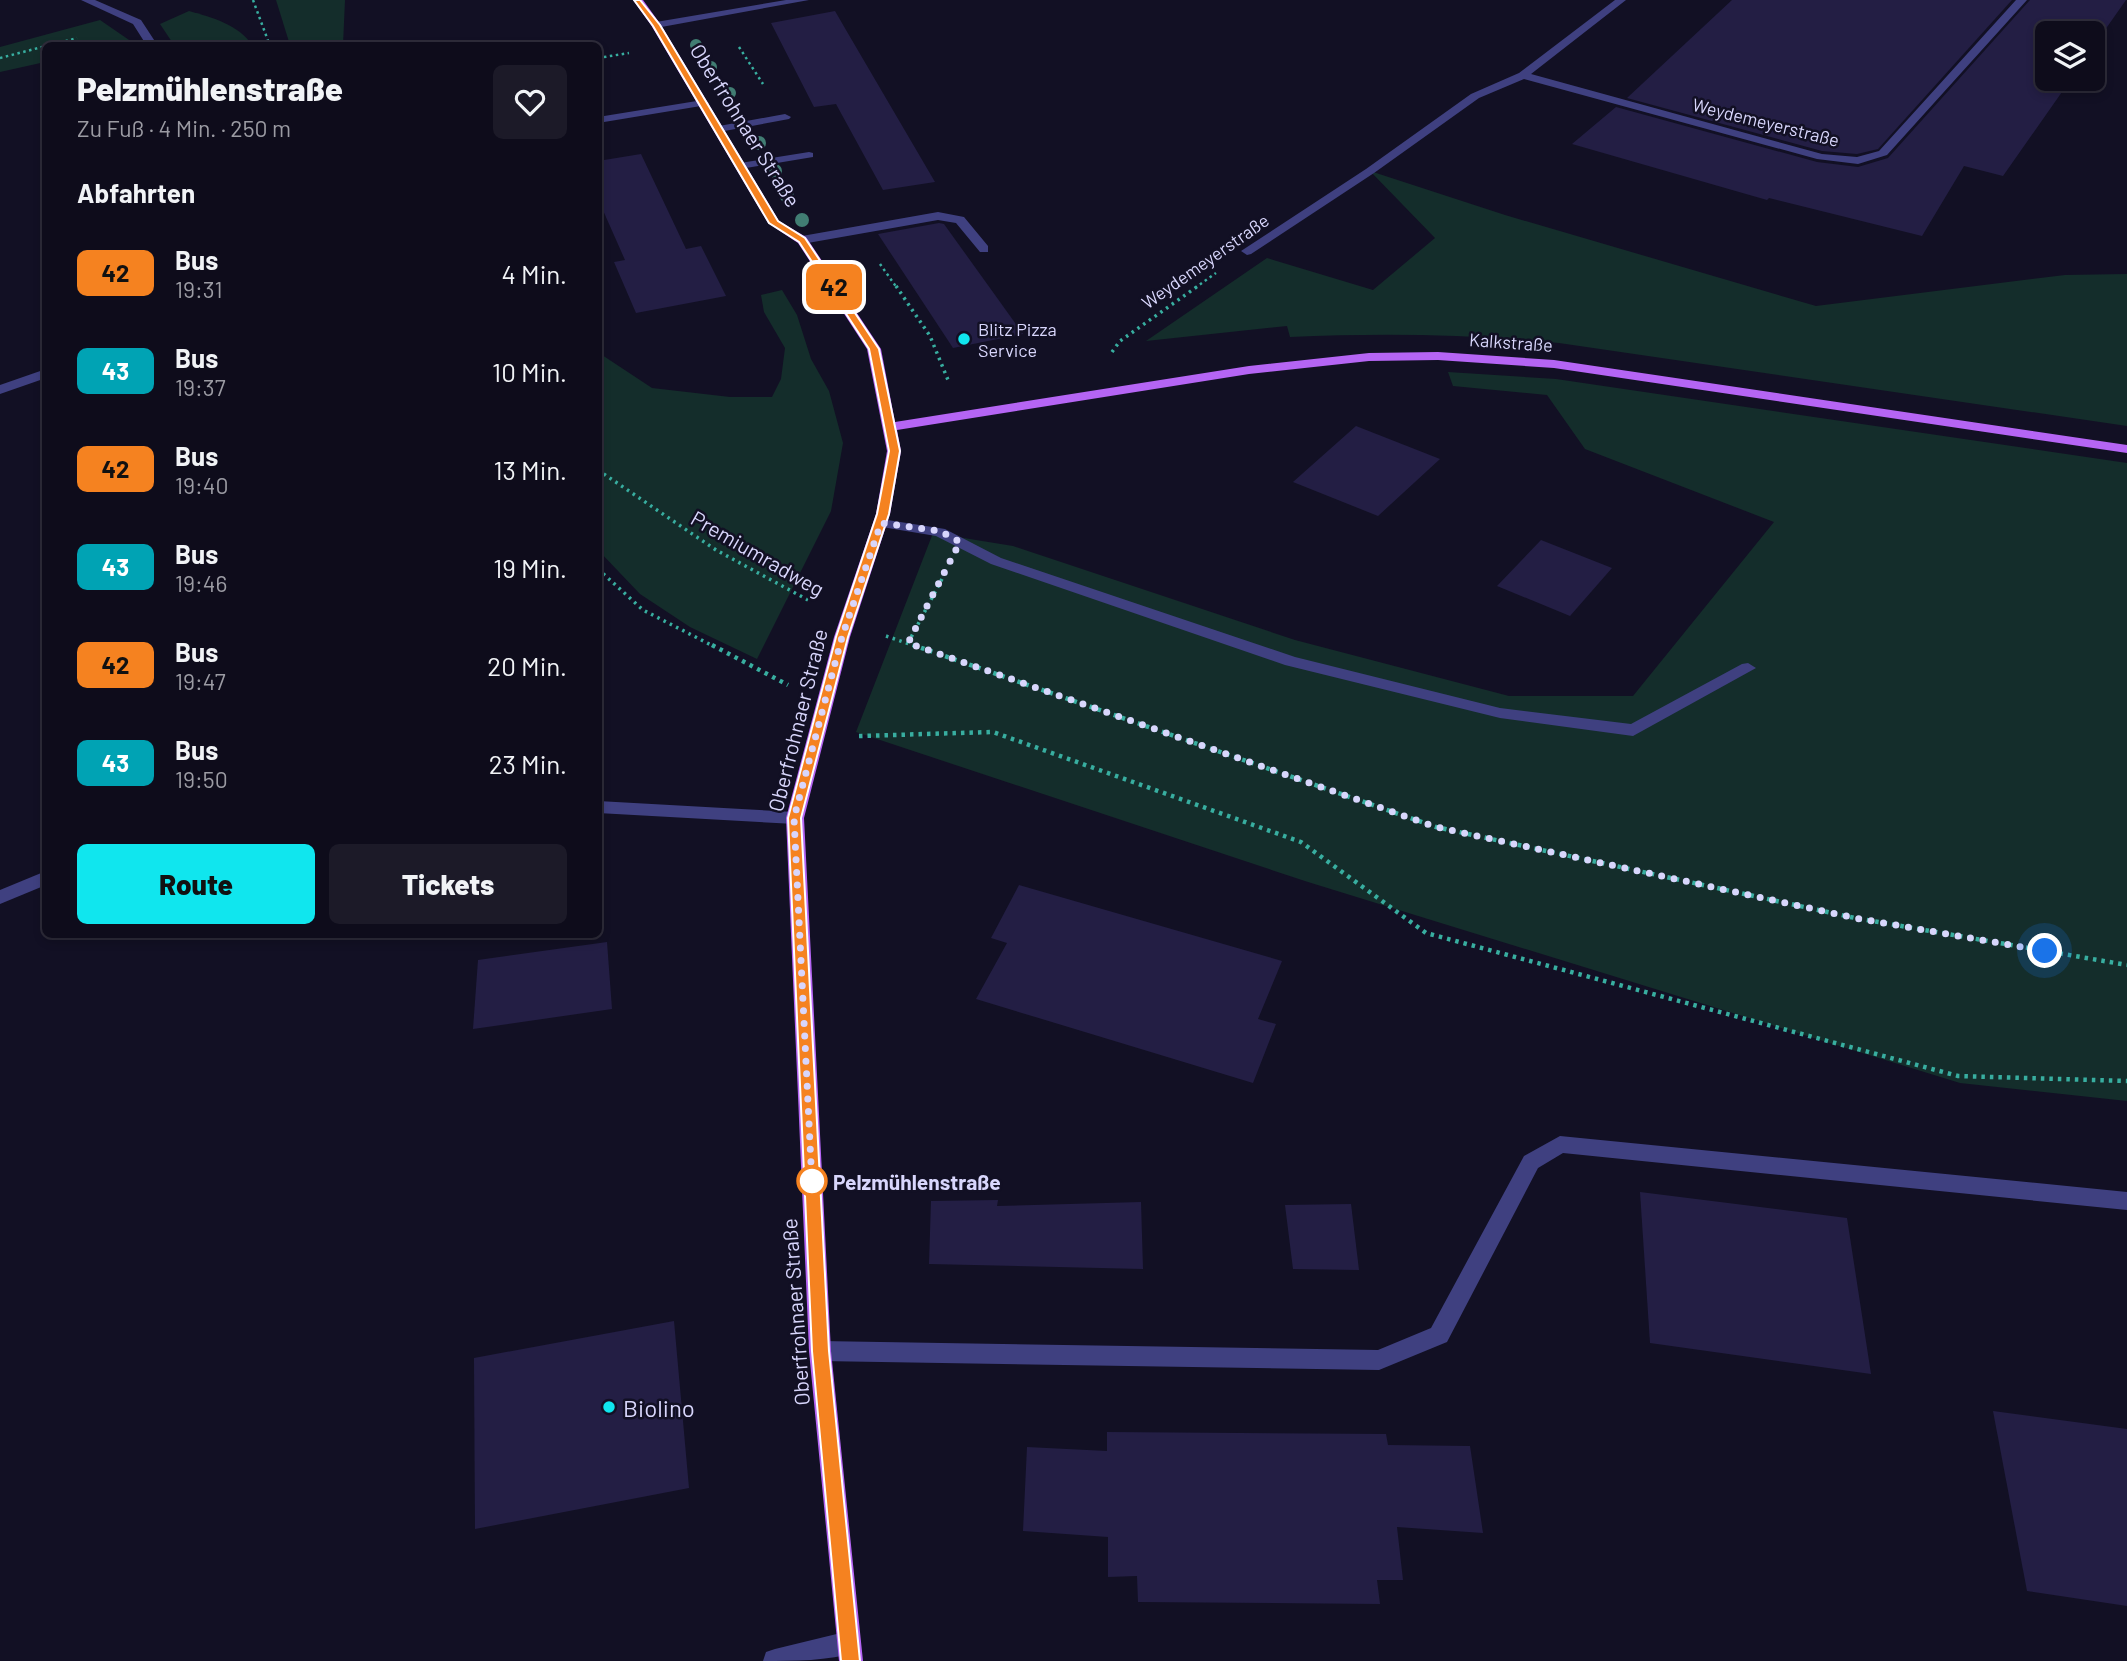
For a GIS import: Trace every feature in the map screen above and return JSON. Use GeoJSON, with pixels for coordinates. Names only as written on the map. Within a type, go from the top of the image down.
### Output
{"type":"FeatureCollection","features":[{"type":"Feature","properties":{"kind":"main road","name":"Oberfrohnaer Straße"},"geometry":{"type":"LineString","coordinates":[[638,0],[656,25],[774,223],[802,240],[874,349],[891,427],[894,451],[881,523],[842,637],[794,818],[820,1351],[850,1652]]}},
{"type":"Feature","properties":{"kind":"main road","name":"Kalkstraße"},"geometry":{"type":"LineString","coordinates":[[891,427],[1236,371],[1370,357],[1486,358],[1568,366],[2127,449]]}},
{"type":"Feature","properties":{"kind":"street"},"geometry":{"type":"LineString","coordinates":[[86,0],[137,22],[150,42]]}},
{"type":"Feature","properties":{"kind":"street"},"geometry":{"type":"LineString","coordinates":[[656,25],[804,0]]}},
{"type":"Feature","properties":{"kind":"street","name":"Weydemeyerstraße"},"geometry":{"type":"LineString","coordinates":[[1247,251],[1370,171],[1475,96],[1523,75],[1621,0]]}},
{"type":"Feature","properties":{"kind":"street","name":"Weydemeyerstraße"},"geometry":{"type":"LineString","coordinates":[[1523,75],[1821,157],[1858,161],[1883,153],[2022,0]]}},
{"type":"Feature","properties":{"kind":"street"},"geometry":{"type":"LineString","coordinates":[[602,119],[703,103]]}},
{"type":"Feature","properties":{"kind":"street"},"geometry":{"type":"LineString","coordinates":[[719,129],[785,117]]}},
{"type":"Feature","properties":{"kind":"street"},"geometry":{"type":"LineString","coordinates":[[740,166],[809,155]]}},
{"type":"Feature","properties":{"kind":"street"},"geometry":{"type":"LineString","coordinates":[[802,240],[938,216],[960,220],[984,249]]}},
{"type":"Feature","properties":{"kind":"street"},"geometry":{"type":"LineString","coordinates":[[0,390],[42,374]]}},
{"type":"Feature","properties":{"kind":"street"},"geometry":{"type":"LineString","coordinates":[[881,523],[940,531],[996,561],[1291,661],[1500,713],[1633,730],[1748,668]]}},
{"type":"Feature","properties":{"kind":"street"},"geometry":{"type":"LineString","coordinates":[[602,807],[794,818]]}},
{"type":"Feature","properties":{"kind":"street"},"geometry":{"type":"LineString","coordinates":[[0,897],[42,879]]}},
{"type":"Feature","properties":{"kind":"street"},"geometry":{"type":"LineString","coordinates":[[820,1351],[1379,1360],[1439,1335],[1531,1162],[1560,1144],[2127,1201]]}},
{"type":"Feature","properties":{"kind":"street"},"geometry":{"type":"LineString","coordinates":[[775,1661],[850,1652]]}},
{"type":"Feature","properties":{"kind":"path"},"geometry":{"type":"LineString","coordinates":[[253,0],[269,42]]}},
{"type":"Feature","properties":{"kind":"path"},"geometry":{"type":"LineString","coordinates":[[0,58],[42,47]]}},
{"type":"Feature","properties":{"kind":"path"},"geometry":{"type":"LineString","coordinates":[[858,231],[947,368],[950,419]]}},
{"type":"Feature","properties":{"kind":"path","name":"Weydemeyerstraße"},"geometry":{"type":"LineString","coordinates":[[1120,341],[1247,251]]}},
{"type":"Feature","properties":{"kind":"path","name":"Premiumradweg"},"geometry":{"type":"LineString","coordinates":[[602,473],[716,551],[819,606]]}},
{"type":"Feature","properties":{"kind":"path"},"geometry":{"type":"LineString","coordinates":[[908,643],[960,542]]}},
{"type":"Feature","properties":{"kind":"path"},"geometry":{"type":"LineString","coordinates":[[602,573],[643,610],[824,704]]}},
{"type":"Feature","properties":{"kind":"path"},"geometry":{"type":"LineString","coordinates":[[876,632],[1436,827],[1855,918],[2127,965]]}},
{"type":"Feature","properties":{"kind":"path"},"geometry":{"type":"LineString","coordinates":[[815,738],[993,732],[1301,842],[1426,933],[1958,1076],[2127,1081]]}},
{"type":"Feature","properties":{"kind":"green space"},"geometry":{"type":"Polygon","coordinates":[[[276,0],[345,0],[343,42],[289,42],[276,0]]]}},
{"type":"Feature","properties":{"kind":"green space"},"geometry":{"type":"Polygon","coordinates":[[[189,11],[232,27],[249,42],[172,42],[160,24],[189,11]]]}},
{"type":"Feature","properties":{"kind":"green space"},"geometry":{"type":"Polygon","coordinates":[[[100,20],[132,42],[42,42],[42,63],[0,72],[0,47],[100,20]]]}},
{"type":"Feature","properties":{"kind":"green space"},"geometry":{"type":"Polygon","coordinates":[[[1370,171],[1505,215],[1816,306],[2065,275],[2127,274],[2127,426],[1525,340],[1424,335],[1290,337],[1287,326],[1146,341],[1267,258],[1373,290],[1435,238],[1370,171]]]}},
{"type":"Feature","properties":{"kind":"green space"},"geometry":{"type":"Polygon","coordinates":[[[782,290],[797,315],[811,359],[829,391],[843,443],[831,511],[757,659],[690,627],[640,594],[602,554],[602,355],[652,388],[730,397],[772,397],[781,379],[785,348],[764,312],[761,295],[782,290]]]}},
{"type":"Feature","properties":{"kind":"green space"},"geometry":{"type":"Polygon","coordinates":[[[1448,372],[1556,379],[2127,463],[2127,1101],[1960,1083],[1308,882],[856,732],[933,533],[1013,546],[1295,640],[1509,696],[1633,696],[1774,522],[1585,449],[1547,395],[1453,386],[1448,372]]]}},
{"type":"Feature","properties":{"kind":"building"},"geometry":{"type":"Polygon","coordinates":[[[1732,0],[2012,0],[1878,149],[1857,154],[1822,151],[1627,98],[1732,0]]]}},
{"type":"Feature","properties":{"kind":"building"},"geometry":{"type":"Polygon","coordinates":[[[2030,0],[2126,0],[2105,30],[2105,21],[2035,21],[2035,91],[2063,91],[2003,176],[1964,166],[1922,236],[1769,198],[1767,200],[1572,144],[1616,107],[1817,162],[1858,167],[1888,158],[2030,0]]]}},
{"type":"Feature","properties":{"kind":"building"},"geometry":{"type":"Polygon","coordinates":[[[835,11],[935,182],[883,190],[836,104],[814,107],[771,23],[835,11]]]}},
{"type":"Feature","properties":{"kind":"building"},"geometry":{"type":"Polygon","coordinates":[[[641,154],[686,249],[701,246],[726,296],[636,313],[614,262],[625,260],[602,208],[602,160],[641,154]]]}},
{"type":"Feature","properties":{"kind":"building"},"geometry":{"type":"Polygon","coordinates":[[[944,224],[1023,334],[953,348],[878,234],[944,224]]]}},
{"type":"Feature","properties":{"kind":"building"},"geometry":{"type":"Polygon","coordinates":[[[1356,426],[1440,459],[1378,516],[1293,482],[1356,426]]]}},
{"type":"Feature","properties":{"kind":"building"},"geometry":{"type":"Polygon","coordinates":[[[1541,540],[1612,568],[1570,616],[1497,586],[1541,540]]]}},
{"type":"Feature","properties":{"kind":"building"},"geometry":{"type":"Polygon","coordinates":[[[1019,885],[1282,961],[1258,1019],[1276,1024],[1253,1083],[976,999],[1007,943],[991,938],[1019,885]]]}},
{"type":"Feature","properties":{"kind":"building"},"geometry":{"type":"Polygon","coordinates":[[[607,942],[612,1009],[473,1029],[478,960],[607,942]]]}},
{"type":"Feature","properties":{"kind":"building"},"geometry":{"type":"Polygon","coordinates":[[[1640,1192],[1847,1218],[1871,1374],[1650,1343],[1640,1192]]]}},
{"type":"Feature","properties":{"kind":"building"},"geometry":{"type":"Polygon","coordinates":[[[998,1200],[997,1206],[1141,1202],[1143,1269],[929,1264],[931,1201],[998,1200]]]}},
{"type":"Feature","properties":{"kind":"building"},"geometry":{"type":"Polygon","coordinates":[[[1351,1204],[1359,1270],[1293,1269],[1285,1205],[1351,1204]]]}},
{"type":"Feature","properties":{"kind":"building"},"geometry":{"type":"Polygon","coordinates":[[[674,1321],[689,1488],[475,1529],[474,1358],[674,1321]]]}},
{"type":"Feature","properties":{"kind":"building"},"geometry":{"type":"Polygon","coordinates":[[[1993,1411],[2127,1429],[2127,1606],[2027,1591],[1993,1411]]]}},
{"type":"Feature","properties":{"kind":"building"},"geometry":{"type":"Polygon","coordinates":[[[1107,1432],[1386,1434],[1388,1445],[1470,1446],[1483,1533],[1397,1527],[1403,1580],[1377,1580],[1380,1604],[1138,1602],[1137,1576],[1108,1577],[1108,1537],[1023,1531],[1027,1447],[1107,1451],[1107,1432]]]}},
{"type":"Feature","properties":{"kind":"bus line","name":"42"},"geometry":{"type":"LineString","coordinates":[[637,0],[656,25],[774,223],[802,240],[874,349],[891,427],[894,451],[883,514],[842,637],[794,818],[820,1351],[851,1661]]}},
{"type":"Feature","properties":{"kind":"place","name":"Blitz Pizza Service"},"geometry":{"type":"Point","coordinates":[964,339]}},
{"type":"Feature","properties":{"kind":"place","name":"Pelzmühlenstraße"},"geometry":{"type":"Point","coordinates":[812,1181]}},
{"type":"Feature","properties":{"kind":"place","name":"Biolino"},"geometry":{"type":"Point","coordinates":[609,1407]}},
{"type":"Feature","properties":{"kind":"route"},"geometry":{"type":"LineString","coordinates":[[812,1181],[812,1184],[794,818],[842,637],[881,523],[940,531],[960,542],[908,643],[1436,827],[1855,918],[2045,951]]}}]}
